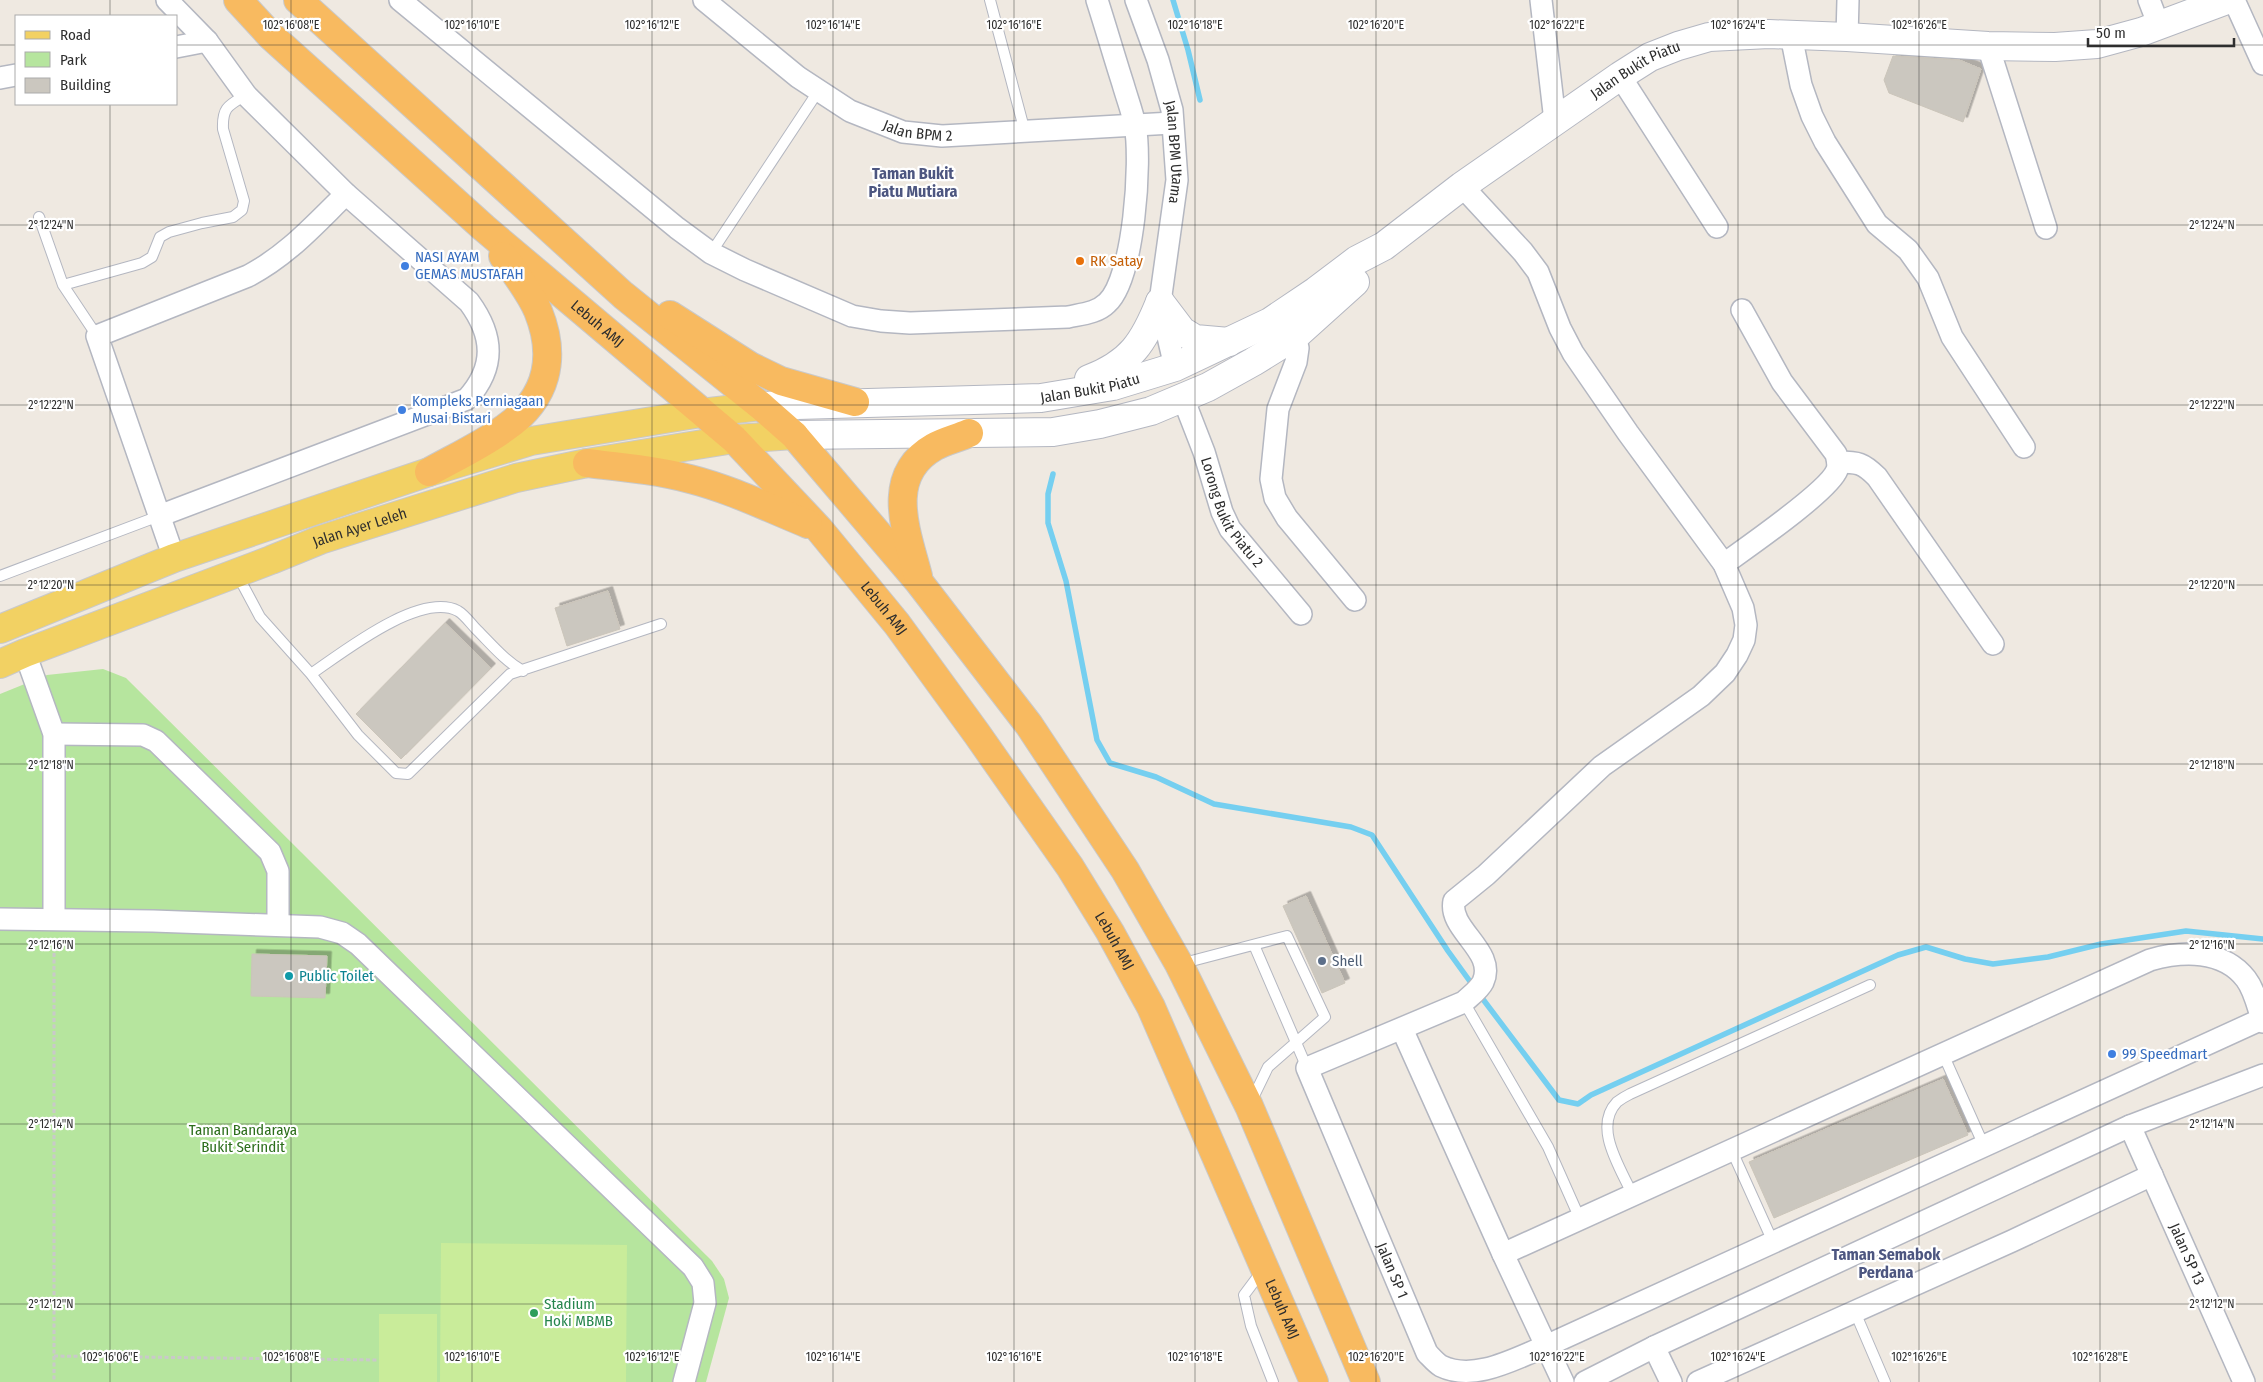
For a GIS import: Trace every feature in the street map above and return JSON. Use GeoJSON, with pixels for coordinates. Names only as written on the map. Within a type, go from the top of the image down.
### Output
{"type":"FeatureCollection","features":[{"type":"Feature","properties":{"kind":"highway","name":"Lebuh AMJ"},"geometry":{"type":"LineString","coordinates":[[238,0],[271,36],[484,228],[734,439],[819,529],[897,624],[978,734],[1070,867],[1110,932],[1151,1007],[1314,1382]]}},
{"type":"Feature","properties":{"kind":"highway"},"geometry":{"type":"LineString","coordinates":[[298,0],[622,295],[761,406],[794,435],[919,582],[1029,725],[1125,870],[1179,964],[1249,1106],[1367,1379]]}},
{"type":"Feature","properties":{"kind":"highway"},"geometry":{"type":"LineString","coordinates":[[429,472],[505,428],[525,412],[538,395],[545,377],[548,358],[538,311],[521,281],[484,228]]}},
{"type":"Feature","properties":{"kind":"highway"},"geometry":{"type":"LineString","coordinates":[[622,295],[670,316],[750,366],[781,380],[855,402]]}},
{"type":"Feature","properties":{"kind":"highway"},"geometry":{"type":"LineString","coordinates":[[919,582],[904,518],[902,491],[908,474],[918,460],[933,448],[969,433]]}},
{"type":"Feature","properties":{"kind":"highway"},"geometry":{"type":"LineString","coordinates":[[587,463],[637,468],[690,479],[742,497],[819,529]]}},
{"type":"Feature","properties":{"kind":"main road","name":"Jalan Bukit Piatu"},"geometry":{"type":"LineString","coordinates":[[761,406],[1041,398],[1113,386],[1175,367],[1270,322],[1357,260],[1384,246],[1462,186],[1650,57],[1709,37],[1791,35],[1988,46],[2055,47],[2097,44],[2159,26],[2227,0]]}},
{"type":"Feature","properties":{"kind":"main road","name":"Jalan Bukit Piatu"},"geometry":{"type":"LineString","coordinates":[[794,435],[1053,432],[1100,424],[1151,411],[1183,398],[1253,362],[1295,336],[1366,271],[1384,246]]}},
{"type":"Feature","properties":{"kind":"main road"},"geometry":{"type":"LineString","coordinates":[[1041,398],[1100,375],[1123,363],[1141,344],[1160,302],[1182,331],[1195,339],[1229,342]]}},
{"type":"Feature","properties":{"kind":"main road"},"geometry":{"type":"LineString","coordinates":[[1100,424],[1155,394],[1162,388],[1175,367],[1185,374],[1197,376],[1253,362]]}},
{"type":"Feature","properties":{"kind":"main road","name":"Jalan Ayer Leleh"},"geometry":{"type":"LineString","coordinates":[[0,629],[174,558],[429,472],[531,441],[701,412],[761,406]]}},
{"type":"Feature","properties":{"kind":"main road","name":"Jalan Ayer Leleh"},"geometry":{"type":"LineString","coordinates":[[0,664],[320,540],[516,478],[587,463],[734,439],[794,435]]}},
{"type":"Feature","properties":{"kind":"main road"},"geometry":{"type":"LineString","coordinates":[[174,558],[179,571],[192,581],[202,580],[271,560]]}},
{"type":"Feature","properties":{"kind":"main road"},"geometry":{"type":"LineString","coordinates":[[0,635],[11,635],[18,641],[25,653]]}},
{"type":"Feature","properties":{"kind":"street"},"geometry":{"type":"LineString","coordinates":[[159,516],[452,406],[466,399],[479,386],[487,369],[488,350],[480,317],[468,302],[346,194],[246,95],[207,41],[167,0]]}},
{"type":"Feature","properties":{"kind":"street"},"geometry":{"type":"LineString","coordinates":[[400,0],[546,122],[677,228],[711,253],[745,270],[852,316],[910,323],[1068,317],[1091,312],[1107,303],[1118,288],[1125,270],[1136,192],[1135,126],[1098,0]]}},
{"type":"Feature","properties":{"kind":"street","name":"Jalan BPM 2"},"geometry":{"type":"LineString","coordinates":[[704,0],[798,77],[850,111],[902,132],[942,136],[1135,126],[1172,122]]}},
{"type":"Feature","properties":{"kind":"street","name":"Jalan BPM Utama"},"geometry":{"type":"LineString","coordinates":[[1136,0],[1158,60],[1172,110],[1177,180],[1160,302],[1175,367]]}},
{"type":"Feature","properties":{"kind":"street"},"geometry":{"type":"LineString","coordinates":[[1542,0],[1555,121]]}},
{"type":"Feature","properties":{"kind":"street"},"geometry":{"type":"LineString","coordinates":[[1848,0],[1848,37]]}},
{"type":"Feature","properties":{"kind":"street"},"geometry":{"type":"LineString","coordinates":[[2148,0],[2159,26]]}},
{"type":"Feature","properties":{"kind":"street"},"geometry":{"type":"LineString","coordinates":[[2234,0],[2263,64]]}},
{"type":"Feature","properties":{"kind":"street"},"geometry":{"type":"LineString","coordinates":[[1791,35],[1801,85],[1812,116],[1825,142],[1878,224],[1908,250],[1928,278],[1952,337],[2024,446]]}},
{"type":"Feature","properties":{"kind":"street"},"geometry":{"type":"LineString","coordinates":[[178,47],[207,41]]}},
{"type":"Feature","properties":{"kind":"street"},"geometry":{"type":"LineString","coordinates":[[1988,46],[2046,228]]}},
{"type":"Feature","properties":{"kind":"street"},"geometry":{"type":"LineString","coordinates":[[0,78],[15,75]]}},
{"type":"Feature","properties":{"kind":"street"},"geometry":{"type":"LineString","coordinates":[[1620,76],[1717,227]]}},
{"type":"Feature","properties":{"kind":"street"},"geometry":{"type":"LineString","coordinates":[[1307,1068],[1402,1028],[1473,993],[1485,974],[1481,955],[1454,914],[1454,901],[1486,875],[1602,766],[1701,696],[1725,673],[1744,640],[1746,625],[1743,608],[1724,564],[1628,433],[1573,353],[1560,328],[1538,272],[1523,252],[1462,186]]}},
{"type":"Feature","properties":{"kind":"street"},"geometry":{"type":"LineString","coordinates":[[174,558],[97,336],[248,276],[271,264],[346,194]]}},
{"type":"Feature","properties":{"kind":"street"},"geometry":{"type":"LineString","coordinates":[[1724,564],[1805,504],[1834,475],[1838,462],[1836,454],[1782,382],[1742,310]]}},
{"type":"Feature","properties":{"kind":"street"},"geometry":{"type":"LineString","coordinates":[[1295,336],[1298,348],[1296,362],[1283,393],[1275,426],[1271,479],[1275,498],[1287,518],[1356,600]]}},
{"type":"Feature","properties":{"kind":"street","name":"Lorong Bukit Piatu 2"},"geometry":{"type":"LineString","coordinates":[[1183,398],[1204,452],[1222,512],[1230,529],[1301,614]]}},
{"type":"Feature","properties":{"kind":"street"},"geometry":{"type":"LineString","coordinates":[[1838,462],[1856,462],[1867,467],[1878,477],[1993,644]]}},
{"type":"Feature","properties":{"kind":"street"},"geometry":{"type":"LineString","coordinates":[[25,653],[54,734],[54,919]]}},
{"type":"Feature","properties":{"kind":"street"},"geometry":{"type":"LineString","coordinates":[[54,734],[143,735],[156,741],[270,852],[278,871],[278,925]]}},
{"type":"Feature","properties":{"kind":"street"},"geometry":{"type":"LineString","coordinates":[[0,919],[278,925],[320,927],[342,933],[358,944],[692,1267],[703,1283],[705,1303],[684,1382]]}},
{"type":"Feature","properties":{"kind":"street"},"geometry":{"type":"LineString","coordinates":[[1503,1254],[2150,960],[2176,954],[2205,955],[2222,960],[2246,979],[2262,1020]]}},
{"type":"Feature","properties":{"kind":"street","name":"Jalan SP 1"},"geometry":{"type":"LineString","coordinates":[[1307,1068],[1427,1352],[1440,1366],[1461,1373],[1482,1372],[1546,1346],[2262,1020]]}},
{"type":"Feature","properties":{"kind":"street"},"geometry":{"type":"LineString","coordinates":[[1402,1028],[1503,1254],[1563,1382]]}},
{"type":"Feature","properties":{"kind":"street"},"geometry":{"type":"LineString","coordinates":[[1585,1382],[1654,1347],[2130,1126],[2263,1075]]}},
{"type":"Feature","properties":{"kind":"street","name":"Jalan SP 13"},"geometry":{"type":"LineString","coordinates":[[2130,1126],[2244,1382]]}},
{"type":"Feature","properties":{"kind":"street"},"geometry":{"type":"LineString","coordinates":[[1698,1382],[2012,1242],[2152,1175]]}},
{"type":"Feature","properties":{"kind":"street"},"geometry":{"type":"LineString","coordinates":[[1654,1347],[1671,1382]]}},
{"type":"Feature","properties":{"kind":"lane"},"geometry":{"type":"LineString","coordinates":[[990,0],[1025,132]]}},
{"type":"Feature","properties":{"kind":"lane"},"geometry":{"type":"LineString","coordinates":[[711,253],[819,90]]}},
{"type":"Feature","properties":{"kind":"lane"},"geometry":{"type":"LineString","coordinates":[[64,285],[142,263],[152,257],[160,237],[169,232],[202,222],[233,217],[242,210],[244,201],[223,129],[222,116],[228,105],[246,95]]}},
{"type":"Feature","properties":{"kind":"lane"},"geometry":{"type":"LineString","coordinates":[[39,217],[64,285],[97,336]]}},
{"type":"Feature","properties":{"kind":"lane"},"geometry":{"type":"LineString","coordinates":[[0,576],[159,516]]}},
{"type":"Feature","properties":{"kind":"lane"},"geometry":{"type":"LineString","coordinates":[[236,573],[260,617],[311,674],[358,735],[396,774],[408,774],[510,674],[661,624]]}},
{"type":"Feature","properties":{"kind":"lane"},"geometry":{"type":"LineString","coordinates":[[311,674],[390,622],[428,608],[444,606],[459,612],[506,660],[523,670]]}},
{"type":"Feature","properties":{"kind":"lane"},"geometry":{"type":"LineString","coordinates":[[1179,964],[1287,936],[1325,1017],[1268,1067],[1249,1106]]}},
{"type":"Feature","properties":{"kind":"lane"},"geometry":{"type":"LineString","coordinates":[[1254,945],[1307,1068]]}},
{"type":"Feature","properties":{"kind":"lane"},"geometry":{"type":"LineString","coordinates":[[1633,1196],[1609,1141],[1606,1127],[1610,1114],[1617,1102],[1639,1090],[1870,985]]}},
{"type":"Feature","properties":{"kind":"lane"},"geometry":{"type":"LineString","coordinates":[[1473,993],[1548,1147],[1580,1220]]}},
{"type":"Feature","properties":{"kind":"lane"},"geometry":{"type":"LineString","coordinates":[[1943,1054],[1984,1146]]}},
{"type":"Feature","properties":{"kind":"lane"},"geometry":{"type":"LineString","coordinates":[[1732,1151],[1773,1242]]}},
{"type":"Feature","properties":{"kind":"lane"},"geometry":{"type":"LineString","coordinates":[[1264,1268],[1244,1295],[1251,1326],[1273,1382]]}},
{"type":"Feature","properties":{"kind":"lane"},"geometry":{"type":"LineString","coordinates":[[1855,1312],[1885,1382]]}},
{"type":"Feature","properties":{"kind":"path"},"geometry":{"type":"LineString","coordinates":[[54,919],[54,1382]]}},
{"type":"Feature","properties":{"kind":"path"},"geometry":{"type":"LineString","coordinates":[[54,1356],[379,1360]]}},
{"type":"Feature","properties":{"kind":"green space","name":"Taman Bandaraya Bukit Serindit"},"geometry":{"type":"Polygon","coordinates":[[[103,669],[126,678],[712,1261],[724,1279],[729,1298],[706,1382],[0,1382],[0,694],[47,675],[103,669]]]}},
{"type":"Feature","properties":{"kind":"green space","name":"Stadium Hoki MBMB"},"geometry":{"type":"Polygon","coordinates":[[[441,1243],[627,1245],[626,1382],[440,1382],[441,1243]]]}},
{"type":"Feature","properties":{"kind":"green space"},"geometry":{"type":"Polygon","coordinates":[[[379,1314],[437,1314],[437,1382],[379,1382],[379,1314]]]}},
{"type":"Feature","properties":{"kind":"building"},"geometry":{"type":"Polygon","coordinates":[[[1893,56],[1959,60],[1981,69],[1963,122],[1889,93],[1884,80],[1893,56]]]}},
{"type":"Feature","properties":{"kind":"building"},"geometry":{"type":"Polygon","coordinates":[[[608,591],[620,629],[567,646],[555,608],[608,591]]]}},
{"type":"Feature","properties":{"kind":"building"},"geometry":{"type":"Polygon","coordinates":[[[445,623],[491,668],[401,759],[356,714],[445,623]]]}},
{"type":"Feature","properties":{"kind":"building","name":"Shell"},"geometry":{"type":"Polygon","coordinates":[[[1306,896],[1345,983],[1322,993],[1283,906],[1306,896]]]}},
{"type":"Feature","properties":{"kind":"building","name":"Public Toilet"},"geometry":{"type":"Polygon","coordinates":[[[252,954],[327,956],[325,998],[251,996],[252,954]]]}},
{"type":"Feature","properties":{"kind":"building"},"geometry":{"type":"Polygon","coordinates":[[[1943,1079],[1968,1135],[1774,1218],[1749,1162],[1943,1079]]]}},
{"type":"Feature","properties":{"kind":"waterway"},"geometry":{"type":"LineString","coordinates":[[1173,0],[1200,100]]}},
{"type":"Feature","properties":{"kind":"waterway"},"geometry":{"type":"LineString","coordinates":[[1053,474],[1048,494],[1048,523],[1066,581],[1097,740],[1110,763],[1156,777],[1214,804],[1351,827],[1372,835],[1448,951],[1474,987]]}},
{"type":"Feature","properties":{"kind":"waterway"},"geometry":{"type":"LineString","coordinates":[[1479,994],[1559,1100],[1578,1104],[1591,1095],[1898,955],[1926,947],[1965,959],[1993,964],[2048,957],[2101,944],[2186,931],[2263,939]]}},
{"type":"Feature","properties":{"kind":"place","name":"RK Satay"},"geometry":{"type":"Point","coordinates":[1080,261]}},
{"type":"Feature","properties":{"kind":"place","name":"NASI AYAM GEMAS MUSTAFAH"},"geometry":{"type":"Point","coordinates":[405,266]}},
{"type":"Feature","properties":{"kind":"place","name":"Kompleks Perniagaan Musai Bistari"},"geometry":{"type":"Point","coordinates":[402,410]}},
{"type":"Feature","properties":{"kind":"place","name":"Shell"},"geometry":{"type":"Point","coordinates":[1322,961]}},
{"type":"Feature","properties":{"kind":"place","name":"Public Toilet"},"geometry":{"type":"Point","coordinates":[289,976]}},
{"type":"Feature","properties":{"kind":"place","name":"99 Speedmart"},"geometry":{"type":"Point","coordinates":[2112,1054]}},
{"type":"Feature","properties":{"kind":"place","name":"Stadium Hoki MBMB"},"geometry":{"type":"Point","coordinates":[534,1313]}},
{"type":"Feature","properties":{"kind":"district","name":"Taman Bukit Piatu Mutiara"},"geometry":{"type":"Point","coordinates":[913,182]}},
{"type":"Feature","properties":{"kind":"district","name":"Taman Semabok Perdana"},"geometry":{"type":"Point","coordinates":[1886,1263]}}]}
